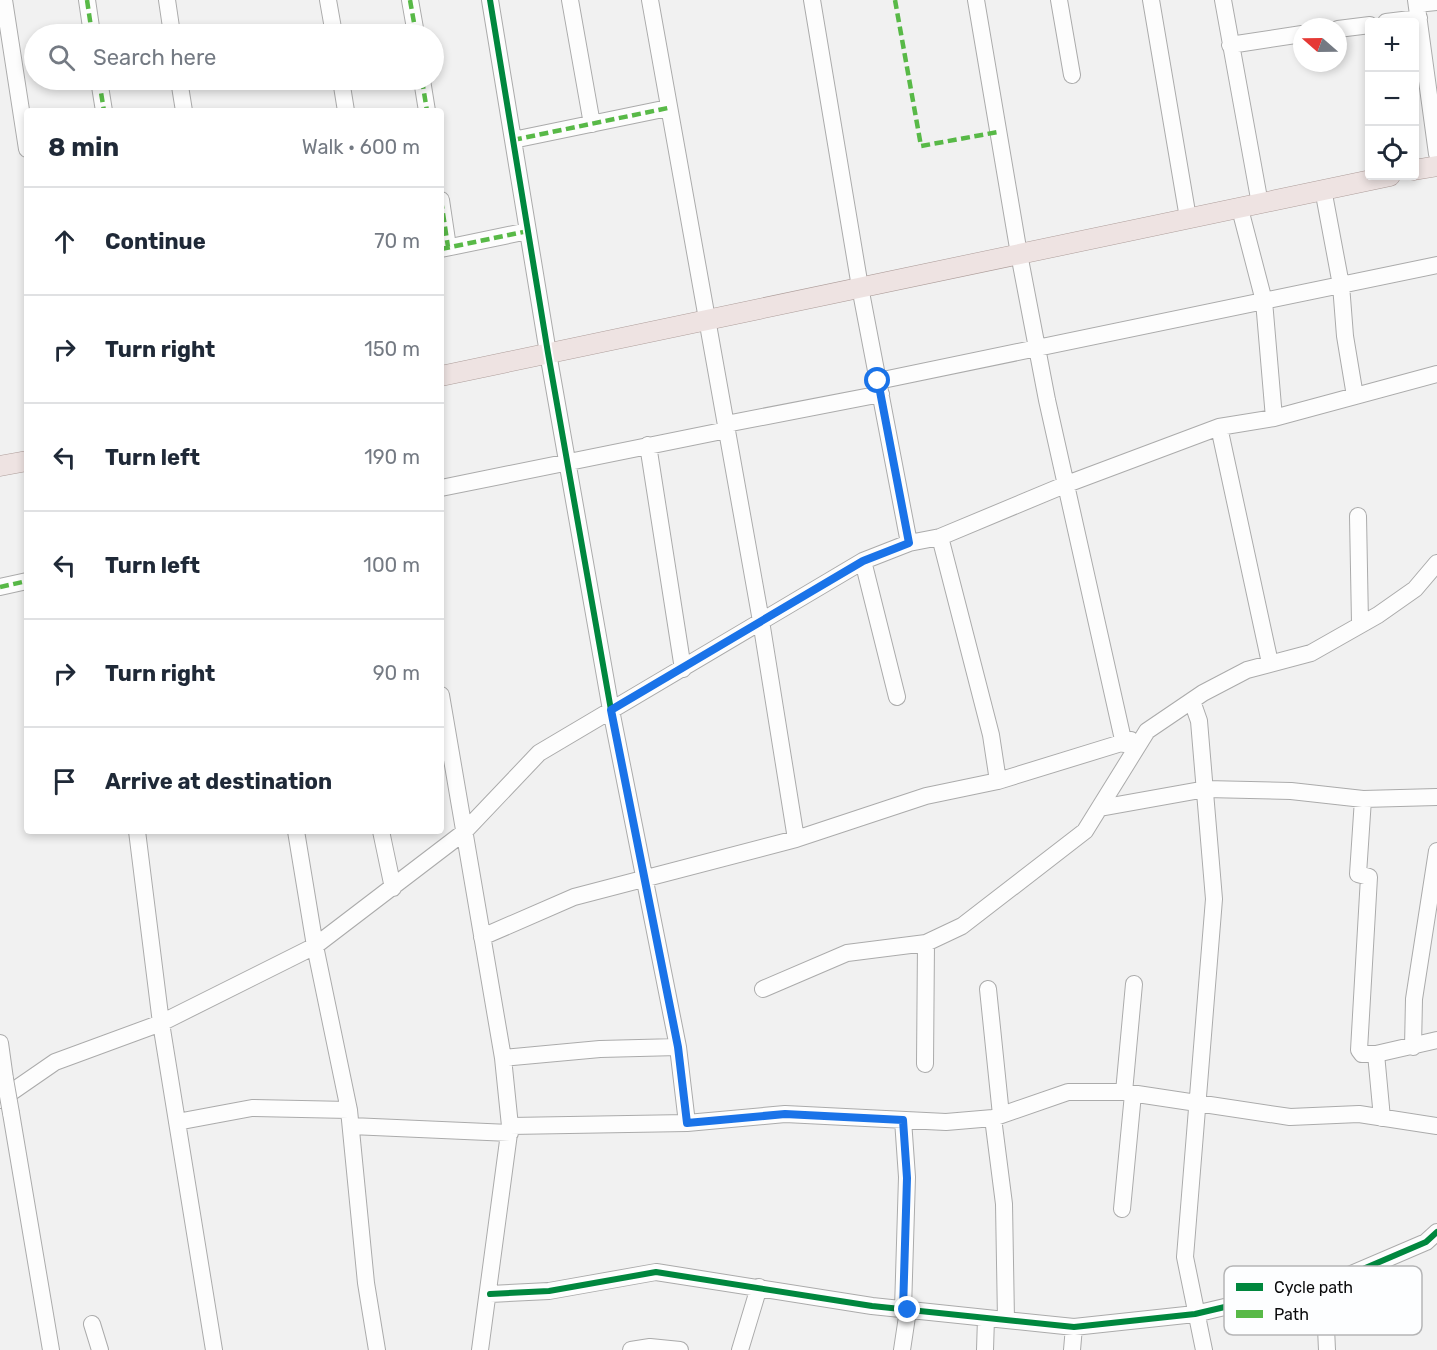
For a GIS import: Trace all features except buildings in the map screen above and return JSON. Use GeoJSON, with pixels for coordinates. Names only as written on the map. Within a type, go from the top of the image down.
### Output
{"type":"FeatureCollection","features":[{"type":"Feature","properties":{"kind":"main road"},"geometry":{"type":"LineString","coordinates":[[1419,169],[1437,166]]}},
{"type":"Feature","properties":{"kind":"main road"},"geometry":{"type":"LineString","coordinates":[[444,375],[1369,180]]}},
{"type":"Feature","properties":{"kind":"main road"},"geometry":{"type":"LineString","coordinates":[[0,466],[24,461]]}},
{"type":"Feature","properties":{"kind":"street"},"geometry":{"type":"LineString","coordinates":[[4,0],[24,130]]}},
{"type":"Feature","properties":{"kind":"street"},"geometry":{"type":"LineString","coordinates":[[87,0],[91,24]]}},
{"type":"Feature","properties":{"kind":"street"},"geometry":{"type":"LineString","coordinates":[[166,0],[170,24]]}},
{"type":"Feature","properties":{"kind":"street"},"geometry":{"type":"LineString","coordinates":[[328,0],[332,24]]}},
{"type":"Feature","properties":{"kind":"street"},"geometry":{"type":"LineString","coordinates":[[410,0],[414,24]]}},
{"type":"Feature","properties":{"kind":"street"},"geometry":{"type":"LineString","coordinates":[[490,0],[548,353],[611,710],[646,876],[678,1047],[687,1123]]}},
{"type":"Feature","properties":{"kind":"street"},"geometry":{"type":"LineString","coordinates":[[570,0],[591,124]]}},
{"type":"Feature","properties":{"kind":"street"},"geometry":{"type":"LineString","coordinates":[[650,0],[761,621],[796,839]]}},
{"type":"Feature","properties":{"kind":"street"},"geometry":{"type":"LineString","coordinates":[[812,0],[860,287],[909,543]]}},
{"type":"Feature","properties":{"kind":"street"},"geometry":{"type":"LineString","coordinates":[[976,0],[1037,348],[1124,744]]}},
{"type":"Feature","properties":{"kind":"street"},"geometry":{"type":"LineString","coordinates":[[1059,0],[1072,75]]}},
{"type":"Feature","properties":{"kind":"street"},"geometry":{"type":"LineString","coordinates":[[1151,0],[1188,218]]}},
{"type":"Feature","properties":{"kind":"street"},"geometry":{"type":"LineString","coordinates":[[1223,0],[1260,204]]}},
{"type":"Feature","properties":{"kind":"street"},"geometry":{"type":"LineString","coordinates":[[1394,18],[1417,7],[1437,2]]}},
{"type":"Feature","properties":{"kind":"street"},"geometry":{"type":"LineString","coordinates":[[1417,7],[1437,154]]}},
{"type":"Feature","properties":{"kind":"street"},"geometry":{"type":"LineString","coordinates":[[1347,28],[1365,26]]}},
{"type":"Feature","properties":{"kind":"street"},"geometry":{"type":"LineString","coordinates":[[1230,45],[1293,35]]}},
{"type":"Feature","properties":{"kind":"street"},"geometry":{"type":"LineString","coordinates":[[101,90],[104,108]]}},
{"type":"Feature","properties":{"kind":"street"},"geometry":{"type":"LineString","coordinates":[[181,90],[184,108]]}},
{"type":"Feature","properties":{"kind":"street"},"geometry":{"type":"LineString","coordinates":[[343,90],[346,108]]}},
{"type":"Feature","properties":{"kind":"street"},"geometry":{"type":"LineString","coordinates":[[424,90],[427,108]]}},
{"type":"Feature","properties":{"kind":"street"},"geometry":{"type":"LineString","coordinates":[[513,140],[668,108]]}},
{"type":"Feature","properties":{"kind":"street"},"geometry":{"type":"LineString","coordinates":[[1323,189],[1341,285],[1345,336],[1355,396]]}},
{"type":"Feature","properties":{"kind":"street"},"geometry":{"type":"LineString","coordinates":[[1240,209],[1264,301],[1274,418]]}},
{"type":"Feature","properties":{"kind":"street"},"geometry":{"type":"LineString","coordinates":[[445,248],[528,231]]}},
{"type":"Feature","properties":{"kind":"street"},"geometry":{"type":"LineString","coordinates":[[444,487],[726,427],[1037,348],[1437,265]]}},
{"type":"Feature","properties":{"kind":"street"},"geometry":{"type":"LineString","coordinates":[[0,1100],[55,1062],[161,1023],[315,946],[463,833],[539,753],[863,561],[909,543],[940,537],[1067,484],[1219,427],[1274,418],[1437,374]]}},
{"type":"Feature","properties":{"kind":"street"},"geometry":{"type":"LineString","coordinates":[[1219,427],[1270,663]]}},
{"type":"Feature","properties":{"kind":"street"},"geometry":{"type":"LineString","coordinates":[[648,445],[682,669]]}},
{"type":"Feature","properties":{"kind":"street"},"geometry":{"type":"LineString","coordinates":[[1358,516],[1360,623]]}},
{"type":"Feature","properties":{"kind":"street"},"geometry":{"type":"LineString","coordinates":[[940,537],[991,735],[998,782]]}},
{"type":"Feature","properties":{"kind":"street"},"geometry":{"type":"LineString","coordinates":[[863,561],[897,697]]}},
{"type":"Feature","properties":{"kind":"street"},"geometry":{"type":"LineString","coordinates":[[482,937],[574,897],[646,876],[796,839],[926,796],[998,782],[1124,744],[1192,700],[1247,670],[1311,652],[1378,615],[1415,589],[1437,563]]}},
{"type":"Feature","properties":{"kind":"street"},"geometry":{"type":"LineString","coordinates":[[0,587],[24,582]]}},
{"type":"Feature","properties":{"kind":"street"},"geometry":{"type":"LineString","coordinates":[[1192,700],[1199,721],[1215,899],[1185,1257],[1204,1350]]}},
{"type":"Feature","properties":{"kind":"street"},"geometry":{"type":"LineString","coordinates":[[444,713],[503,1058],[510,1130],[490,1294],[480,1350]]}},
{"type":"Feature","properties":{"kind":"street"},"geometry":{"type":"LineString","coordinates":[[763,989],[847,953],[926,943],[962,926],[1085,831],[1147,731]]}},
{"type":"Feature","properties":{"kind":"street"},"geometry":{"type":"LineString","coordinates":[[1100,808],[1206,789],[1291,791],[1363,799],[1437,797]]}},
{"type":"Feature","properties":{"kind":"street"},"geometry":{"type":"LineString","coordinates":[[1363,799],[1358,874],[1369,877],[1359,1050],[1362,1054],[1376,1054],[1437,1040]]}},
{"type":"Feature","properties":{"kind":"street"},"geometry":{"type":"LineString","coordinates":[[137,834],[161,1023],[214,1350]]}},
{"type":"Feature","properties":{"kind":"street"},"geometry":{"type":"LineString","coordinates":[[296,834],[315,946],[350,1118],[366,1283],[377,1350]]}},
{"type":"Feature","properties":{"kind":"street"},"geometry":{"type":"LineString","coordinates":[[382,834],[393,888]]}},
{"type":"Feature","properties":{"kind":"street"},"geometry":{"type":"LineString","coordinates":[[1413,1047],[1414,999],[1437,851]]}},
{"type":"Feature","properties":{"kind":"street"},"geometry":{"type":"LineString","coordinates":[[925,1064],[926,943]]}},
{"type":"Feature","properties":{"kind":"street"},"geometry":{"type":"LineString","coordinates":[[1122,1209],[1134,984]]}},
{"type":"Feature","properties":{"kind":"street"},"geometry":{"type":"LineString","coordinates":[[988,989],[1004,1204],[1006,1320]]}},
{"type":"Feature","properties":{"kind":"street"},"geometry":{"type":"LineString","coordinates":[[0,1043],[51,1350]]}},
{"type":"Feature","properties":{"kind":"street"},"geometry":{"type":"LineString","coordinates":[[503,1058],[600,1049],[678,1047]]}},
{"type":"Feature","properties":{"kind":"street"},"geometry":{"type":"LineString","coordinates":[[1376,1054],[1382,1118]]}},
{"type":"Feature","properties":{"kind":"street"},"geometry":{"type":"LineString","coordinates":[[177,1122],[252,1108],[510,1130],[687,1123],[785,1114],[945,1122],[997,1116],[1068,1092],[1128,1093],[1290,1117],[1359,1114],[1437,1126]]}},
{"type":"Feature","properties":{"kind":"street"},"geometry":{"type":"LineString","coordinates":[[902,1350],[905,1310],[907,1178],[903,1120]]}},
{"type":"Feature","properties":{"kind":"street"},"geometry":{"type":"LineString","coordinates":[[1366,1266],[1426,1242],[1437,1232]]}},
{"type":"Feature","properties":{"kind":"street"},"geometry":{"type":"LineString","coordinates":[[490,1294],[549,1292],[656,1272],[905,1310],[1074,1327],[1195,1314],[1224,1307]]}},
{"type":"Feature","properties":{"kind":"street"},"geometry":{"type":"LineString","coordinates":[[740,1350],[759,1287]]}},
{"type":"Feature","properties":{"kind":"street"},"geometry":{"type":"LineString","coordinates":[[985,1350],[986,1318]]}},
{"type":"Feature","properties":{"kind":"street"},"geometry":{"type":"LineString","coordinates":[[92,1324],[100,1350]]}},
{"type":"Feature","properties":{"kind":"street"},"geometry":{"type":"LineString","coordinates":[[1072,1350],[1074,1327]]}},
{"type":"Feature","properties":{"kind":"street"},"geometry":{"type":"LineString","coordinates":[[1326,1335],[1327,1350]]}},
{"type":"Feature","properties":{"kind":"street"},"geometry":{"type":"LineString","coordinates":[[631,1350],[650,1347],[680,1350]]}},
{"type":"Feature","properties":{"kind":"marked path"},"geometry":{"type":"LineString","coordinates":[[87,0],[91,24]]}},
{"type":"Feature","properties":{"kind":"marked path"},"geometry":{"type":"LineString","coordinates":[[410,0],[414,24]]}},
{"type":"Feature","properties":{"kind":"marked path"},"geometry":{"type":"LineString","coordinates":[[895,0],[921,146],[998,132]]}},
{"type":"Feature","properties":{"kind":"marked path"},"geometry":{"type":"LineString","coordinates":[[101,90],[104,108]]}},
{"type":"Feature","properties":{"kind":"marked path"},"geometry":{"type":"LineString","coordinates":[[424,90],[427,108]]}},
{"type":"Feature","properties":{"kind":"marked path"},"geometry":{"type":"LineString","coordinates":[[513,140],[668,108]]}},
{"type":"Feature","properties":{"kind":"marked path"},"geometry":{"type":"LineString","coordinates":[[444,220],[448,247]]}},
{"type":"Feature","properties":{"kind":"marked path"},"geometry":{"type":"LineString","coordinates":[[444,248],[528,231]]}},
{"type":"Feature","properties":{"kind":"marked path"},"geometry":{"type":"LineString","coordinates":[[0,587],[24,582]]}},
{"type":"Feature","properties":{"kind":"cycle path"},"geometry":{"type":"LineString","coordinates":[[490,0],[548,353],[611,710],[678,1047],[687,1123]]}},
{"type":"Feature","properties":{"kind":"cycle path"},"geometry":{"type":"LineString","coordinates":[[1370,1266],[1426,1242],[1437,1232]]}},
{"type":"Feature","properties":{"kind":"cycle path"},"geometry":{"type":"LineString","coordinates":[[490,1294],[549,1291],[656,1272],[872,1306],[1074,1327],[1195,1314],[1224,1307]]}},
{"type":"Feature","properties":{"kind":"route"},"geometry":{"type":"LineString","coordinates":[[878,381],[909,543],[863,561],[611,710],[646,876],[678,1047],[687,1123],[785,1114],[903,1120],[907,1178],[903,1310],[908,1310]]}}]}
